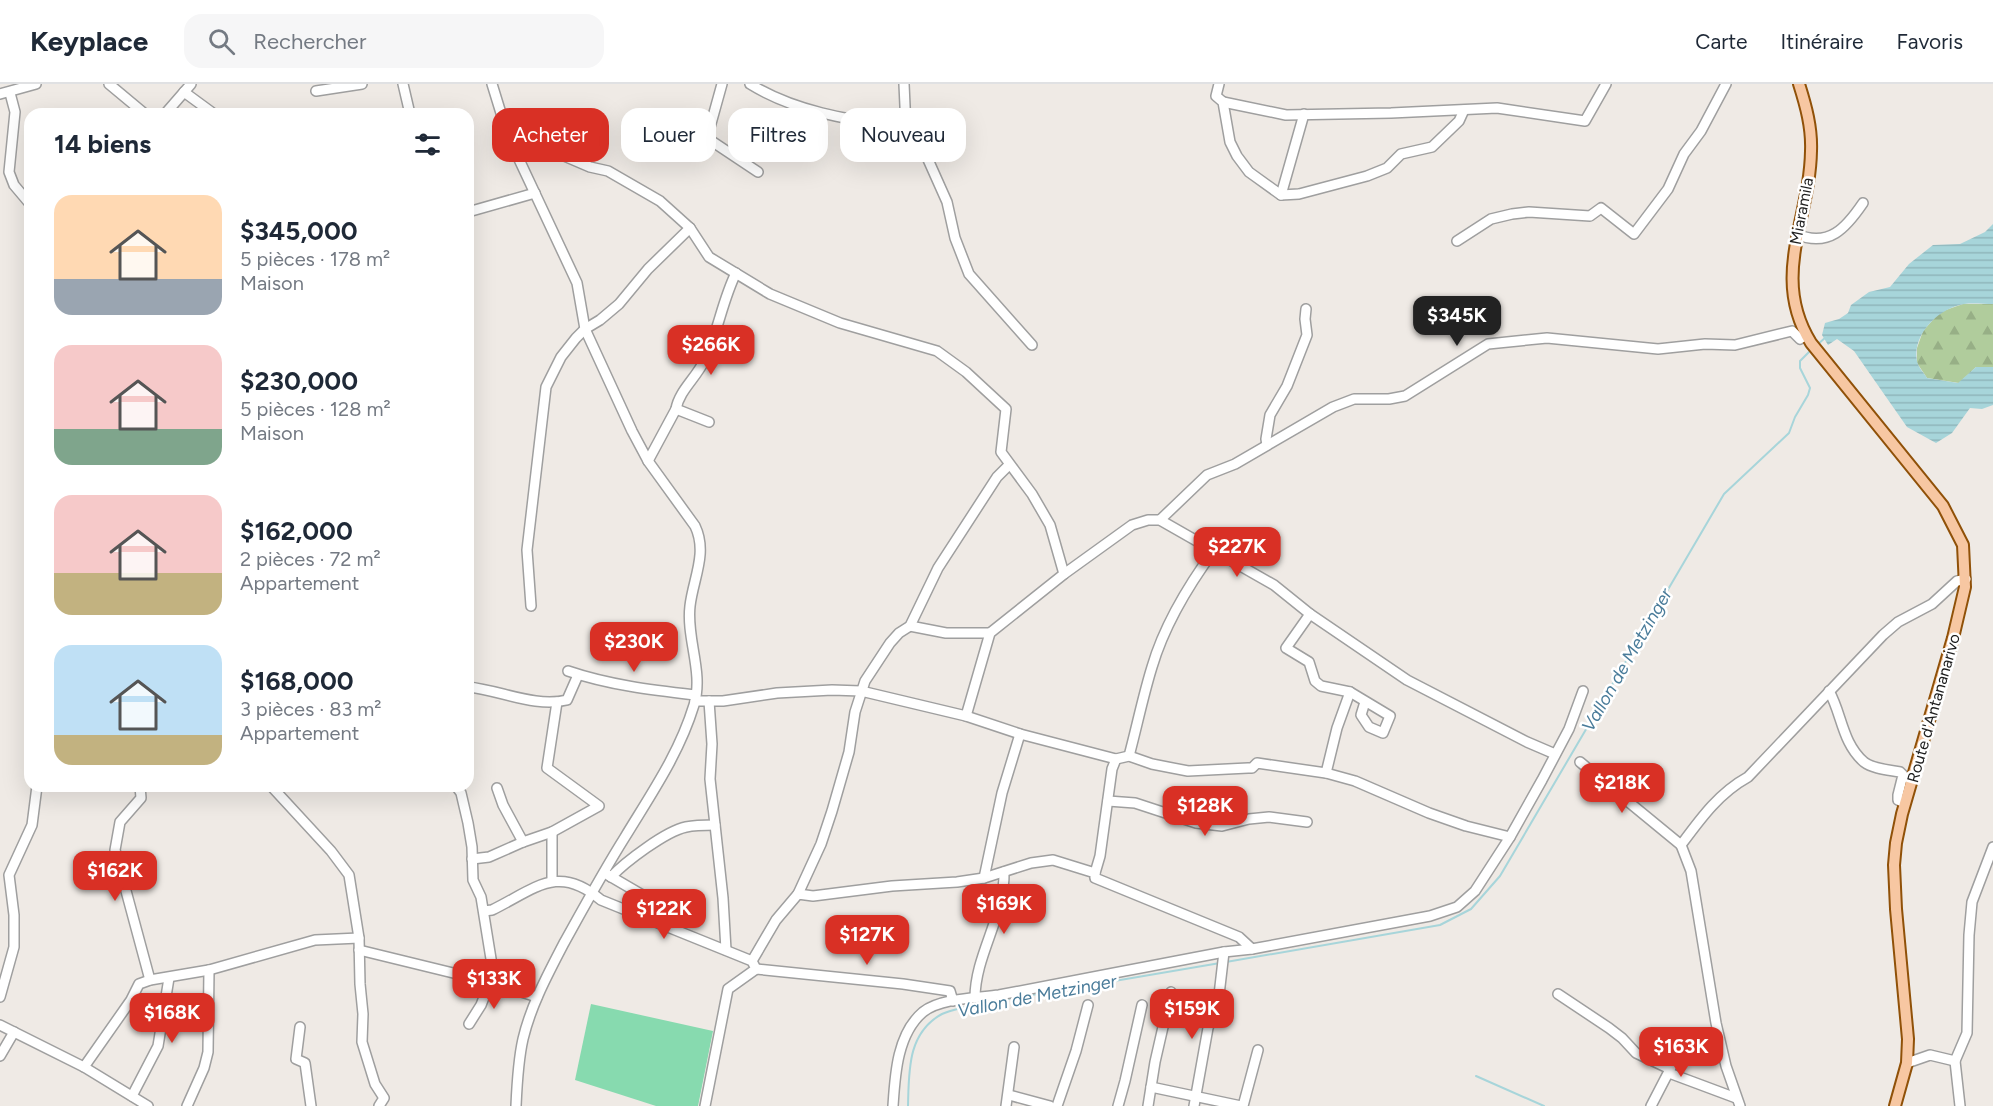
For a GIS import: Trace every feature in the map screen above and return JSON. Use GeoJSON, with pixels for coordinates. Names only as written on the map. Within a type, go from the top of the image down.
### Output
{"type":"FeatureCollection","features":[{"type":"Feature","properties":{"kind":"main road","name":"Miaramila"},"geometry":{"type":"LineString","coordinates":[[1799,84],[1806,107],[1811,152],[1808,187],[1793,253],[1792,287],[1798,319],[1807,336],[1822,355]]}},
{"type":"Feature","properties":{"kind":"main road","name":"Route d'Antananarivo"},"geometry":{"type":"LineString","coordinates":[[1822,355],[1943,506],[1963,545],[1966,579],[1953,638],[1905,803],[1896,843],[1894,865],[1896,909],[1908,1039],[1907,1063],[1895,1106]]}},
{"type":"Feature","properties":{"kind":"street"},"geometry":{"type":"LineString","coordinates":[[24,197],[14,185],[9,172],[15,112],[5,93],[36,84]]}},
{"type":"Feature","properties":{"kind":"street"},"geometry":{"type":"LineString","coordinates":[[109,84],[138,108]]}},
{"type":"Feature","properties":{"kind":"street"},"geometry":{"type":"LineString","coordinates":[[170,108],[191,84]]}},
{"type":"Feature","properties":{"kind":"street"},"geometry":{"type":"LineString","coordinates":[[316,91],[362,84]]}},
{"type":"Feature","properties":{"kind":"street"},"geometry":{"type":"LineString","coordinates":[[403,84],[409,108]]}},
{"type":"Feature","properties":{"kind":"street"},"geometry":{"type":"LineString","coordinates":[[492,84],[499,108]]}},
{"type":"Feature","properties":{"kind":"street"},"geometry":{"type":"LineString","coordinates":[[722,84],[707,138],[758,172]]}},
{"type":"Feature","properties":{"kind":"street"},"geometry":{"type":"LineString","coordinates":[[750,84],[770,96],[840,118]]}},
{"type":"Feature","properties":{"kind":"street"},"geometry":{"type":"LineString","coordinates":[[904,84],[905,108]]}},
{"type":"Feature","properties":{"kind":"street"},"geometry":{"type":"LineString","coordinates":[[1220,84],[1216,96],[1223,102],[1286,115],[1497,108],[1585,121],[1606,84]]}},
{"type":"Feature","properties":{"kind":"street"},"geometry":{"type":"LineString","coordinates":[[1457,241],[1491,219],[1512,214],[1529,212],[1590,216],[1601,208],[1634,234],[1668,189],[1684,154],[1701,131],[1726,84]]}},
{"type":"Feature","properties":{"kind":"street"},"geometry":{"type":"LineString","coordinates":[[184,92],[206,108]]}},
{"type":"Feature","properties":{"kind":"street"},"geometry":{"type":"LineString","coordinates":[[1223,102],[1230,142],[1237,156],[1249,172],[1281,195],[1299,194],[1367,176],[1387,168],[1401,154],[1432,147],[1460,121],[1464,110]]}},
{"type":"Feature","properties":{"kind":"street"},"geometry":{"type":"LineString","coordinates":[[1281,195],[1304,114]]}},
{"type":"Feature","properties":{"kind":"street"},"geometry":{"type":"LineString","coordinates":[[516,1106],[520,1054],[537,997],[592,892],[607,875],[671,762],[686,730],[695,698],[697,675],[690,605],[701,554],[700,535],[694,523],[648,460],[585,328],[577,283],[520,162]]}},
{"type":"Feature","properties":{"kind":"street"},"geometry":{"type":"LineString","coordinates":[[578,162],[609,171],[660,201],[690,228],[709,256],[770,294],[840,323],[937,351],[966,372],[1006,409],[1001,452],[1032,494],[1050,525],[1064,574]]}},
{"type":"Feature","properties":{"kind":"street"},"geometry":{"type":"LineString","coordinates":[[929,162],[947,202],[955,238],[969,274],[1032,345]]}},
{"type":"Feature","properties":{"kind":"street"},"geometry":{"type":"LineString","coordinates":[[474,210],[535,193]]}},
{"type":"Feature","properties":{"kind":"street"},"geometry":{"type":"LineString","coordinates":[[1796,234],[1815,238],[1832,236],[1840,232],[1863,203]]}},
{"type":"Feature","properties":{"kind":"street"},"geometry":{"type":"LineString","coordinates":[[531,606],[527,550],[546,387],[561,357],[585,328],[600,320],[619,304],[648,269],[690,228]]}},
{"type":"Feature","properties":{"kind":"street"},"geometry":{"type":"LineString","coordinates":[[648,460],[676,409],[677,400],[704,360],[728,289],[736,273]]}},
{"type":"Feature","properties":{"kind":"street"},"geometry":{"type":"LineString","coordinates":[[1267,445],[1270,416],[1287,386],[1307,335],[1306,309]]}},
{"type":"Feature","properties":{"kind":"street"},"geometry":{"type":"LineString","coordinates":[[1160,520],[1207,475],[1235,464],[1333,407],[1354,399],[1389,399],[1405,396],[1488,344],[1547,338],[1658,349],[1705,344],[1735,345],[1792,331],[1800,339],[1807,336]]}},
{"type":"Feature","properties":{"kind":"street"},"geometry":{"type":"LineString","coordinates":[[676,409],[709,422]]}},
{"type":"Feature","properties":{"kind":"street"},"geometry":{"type":"LineString","coordinates":[[705,1106],[728,989],[754,965],[776,920],[798,894],[821,844],[849,752],[865,681],[899,633],[910,626],[938,568],[997,477],[1009,465]]}},
{"type":"Feature","properties":{"kind":"street"},"geometry":{"type":"LineString","coordinates":[[966,716],[990,633],[1064,574],[1132,525],[1148,520],[1160,520],[1185,536],[1215,549],[1274,585],[1310,614],[1407,680],[1554,754]]}},
{"type":"Feature","properties":{"kind":"street"},"geometry":{"type":"LineString","coordinates":[[1129,756],[1152,667],[1162,640],[1197,573],[1215,549]]}},
{"type":"Feature","properties":{"kind":"street"},"geometry":{"type":"LineString","coordinates":[[1681,845],[1708,809],[1729,787],[1748,777],[1898,622],[1932,604],[1957,581],[1966,579]]}},
{"type":"Feature","properties":{"kind":"street"},"geometry":{"type":"LineString","coordinates":[[1310,614],[1286,648],[1310,662],[1315,681],[1321,686],[1350,692],[1365,702]]}},
{"type":"Feature","properties":{"kind":"street"},"geometry":{"type":"LineString","coordinates":[[910,626],[946,633],[990,633]]}},
{"type":"Feature","properties":{"kind":"street"},"geometry":{"type":"LineString","coordinates":[[567,671],[630,687],[709,701],[777,693],[832,690],[861,692],[966,716],[1020,734],[1116,759],[1129,756],[1152,764],[1188,771],[1252,768],[1257,763],[1326,774],[1355,781],[1466,826],[1510,837]]}},
{"type":"Feature","properties":{"kind":"street"},"geometry":{"type":"LineString","coordinates":[[474,688],[530,700],[557,702],[567,700],[578,675]]}},
{"type":"Feature","properties":{"kind":"street"},"geometry":{"type":"LineString","coordinates":[[893,1106],[897,1065],[909,1030],[923,1012],[953,1001],[1430,916],[1457,907],[1474,891],[1510,837],[1569,729],[1583,691]]}},
{"type":"Feature","properties":{"kind":"street"},"geometry":{"type":"LineString","coordinates":[[1829,691],[1840,714],[1843,731],[1864,762],[1900,772],[1903,775],[1898,800],[1905,803]]}},
{"type":"Feature","properties":{"kind":"street"},"geometry":{"type":"LineString","coordinates":[[1326,774],[1337,728],[1350,692]]}},
{"type":"Feature","properties":{"kind":"street"},"geometry":{"type":"LineString","coordinates":[[709,701],[712,744],[710,779],[725,919],[726,950]]}},
{"type":"Feature","properties":{"kind":"street"},"geometry":{"type":"LineString","coordinates":[[472,860],[489,857],[552,832],[599,806],[547,768],[557,702]]}},
{"type":"Feature","properties":{"kind":"street"},"geometry":{"type":"LineString","coordinates":[[984,878],[1002,793],[1020,734]]}},
{"type":"Feature","properties":{"kind":"street"},"geometry":{"type":"LineString","coordinates":[[1116,759],[1095,878],[1239,937],[1252,949]]}},
{"type":"Feature","properties":{"kind":"street"},"geometry":{"type":"LineString","coordinates":[[1580,762],[1681,845],[1690,871],[1716,1023],[1738,1102]]}},
{"type":"Feature","properties":{"kind":"street"},"geometry":{"type":"LineString","coordinates":[[497,788],[503,805],[523,842]]}},
{"type":"Feature","properties":{"kind":"street"},"geometry":{"type":"LineString","coordinates":[[0,997],[14,947],[14,915],[9,875],[32,825],[36,792]]}},
{"type":"Feature","properties":{"kind":"street"},"geometry":{"type":"LineString","coordinates":[[140,792],[141,798],[120,822],[115,850],[150,980]]}},
{"type":"Feature","properties":{"kind":"street"},"geometry":{"type":"LineString","coordinates":[[277,792],[331,851],[349,875],[359,938],[363,1014],[362,1042],[375,1084],[384,1098],[379,1106]]}},
{"type":"Feature","properties":{"kind":"street"},"geometry":{"type":"LineString","coordinates":[[460,792],[468,823],[473,880],[481,897],[492,965],[490,982],[481,1005],[469,1024]]}},
{"type":"Feature","properties":{"kind":"street"},"geometry":{"type":"LineString","coordinates":[[1108,801],[1135,803],[1196,823],[1222,826],[1269,817],[1307,822]]}},
{"type":"Feature","properties":{"kind":"street"},"geometry":{"type":"LineString","coordinates":[[607,875],[684,827],[715,825]]}},
{"type":"Feature","properties":{"kind":"street"},"geometry":{"type":"LineString","coordinates":[[552,832],[552,880]]}},
{"type":"Feature","properties":{"kind":"street"},"geometry":{"type":"LineString","coordinates":[[1960,1106],[1955,1061],[1967,1033],[1972,902],[1993,847]]}},
{"type":"Feature","properties":{"kind":"street"},"geometry":{"type":"LineString","coordinates":[[798,894],[813,896],[892,886],[957,882],[984,878],[1031,863],[1053,860],[1095,873]]}},
{"type":"Feature","properties":{"kind":"street"},"geometry":{"type":"LineString","coordinates":[[975,998],[982,958],[1002,893],[1004,872]]}},
{"type":"Feature","properties":{"kind":"street"},"geometry":{"type":"LineString","coordinates":[[607,875],[644,896]]}},
{"type":"Feature","properties":{"kind":"street"},"geometry":{"type":"LineString","coordinates":[[484,911],[492,910],[552,880],[581,885],[601,900],[726,950],[754,965],[950,992],[953,1001]]}},
{"type":"Feature","properties":{"kind":"street"},"geometry":{"type":"LineString","coordinates":[[84,1067],[131,1000],[139,984],[209,970],[315,940],[359,938]]}},
{"type":"Feature","properties":{"kind":"street"},"geometry":{"type":"LineString","coordinates":[[359,950],[490,982],[537,997]]}},
{"type":"Feature","properties":{"kind":"street"},"geometry":{"type":"LineString","coordinates":[[1195,1101],[1208,1028],[1219,996],[1224,952]]}},
{"type":"Feature","properties":{"kind":"street"},"geometry":{"type":"LineString","coordinates":[[187,1106],[204,1068],[208,1052],[209,970]]}},
{"type":"Feature","properties":{"kind":"street"},"geometry":{"type":"LineString","coordinates":[[132,1096],[158,1046],[169,978]]}},
{"type":"Feature","properties":{"kind":"street"},"geometry":{"type":"LineString","coordinates":[[1148,1106],[1171,992]]}},
{"type":"Feature","properties":{"kind":"street"},"geometry":{"type":"LineString","coordinates":[[1558,994],[1609,1028],[1636,1053],[1669,1071],[1738,1102]]}},
{"type":"Feature","properties":{"kind":"street"},"geometry":{"type":"LineString","coordinates":[[1057,1106],[1076,1051],[1088,1005]]}},
{"type":"Feature","properties":{"kind":"street"},"geometry":{"type":"LineString","coordinates":[[1118,1106],[1142,1005]]}},
{"type":"Feature","properties":{"kind":"street"},"geometry":{"type":"LineString","coordinates":[[0,1024],[84,1067],[147,1106]]}},
{"type":"Feature","properties":{"kind":"street"},"geometry":{"type":"LineString","coordinates":[[300,1027],[296,1059],[305,1063],[311,1106]]}},
{"type":"Feature","properties":{"kind":"street"},"geometry":{"type":"LineString","coordinates":[[0,1056],[14,1032]]}},
{"type":"Feature","properties":{"kind":"street"},"geometry":{"type":"LineString","coordinates":[[1651,1106],[1684,1038]]}},
{"type":"Feature","properties":{"kind":"street"},"geometry":{"type":"LineString","coordinates":[[1006,1106],[1014,1047]]}},
{"type":"Feature","properties":{"kind":"street"},"geometry":{"type":"LineString","coordinates":[[1151,1087],[1195,1101],[1242,1106],[1258,1050]]}},
{"type":"Feature","properties":{"kind":"street"},"geometry":{"type":"LineString","coordinates":[[1907,1063],[1930,1055],[1955,1061]]}},
{"type":"Feature","properties":{"kind":"street"},"geometry":{"type":"LineString","coordinates":[[1009,1095],[1050,1106]]}},
{"type":"Feature","properties":{"kind":"green space"},"geometry":{"type":"Polygon","coordinates":[[[1963,304],[1993,304],[1993,367],[1976,367],[1959,383],[1927,378],[1917,363],[1917,348],[1923,331],[1940,312],[1963,304]]]}},
{"type":"Feature","properties":{"kind":"green space"},"geometry":{"type":"Polygon","coordinates":[[[591,1004],[713,1031],[698,1106],[656,1106],[575,1080],[591,1004]]]}},
{"type":"Feature","properties":{"kind":"water"},"geometry":{"type":"Polygon","coordinates":[[[1993,224],[1993,304],[1964,304],[1945,311],[1923,332],[1917,351],[1918,363],[1927,378],[1958,383],[1976,367],[1993,367],[1993,405],[1982,409],[1970,408],[1952,433],[1936,443],[1907,427],[1854,351],[1837,339],[1828,345],[1822,335],[1825,323],[1839,319],[1848,313],[1851,305],[1869,292],[1890,287],[1909,264],[1933,245],[1960,244],[1985,232],[1993,224]]]}},
{"type":"Feature","properties":{"kind":"waterway","name":"Vallon de Metzinger"},"geometry":{"type":"LineString","coordinates":[[1817,345],[1826,337]]}},
{"type":"Feature","properties":{"kind":"waterway","name":"Vallon de Metzinger"},"geometry":{"type":"LineString","coordinates":[[1226,962],[1440,925],[1471,909],[1500,876],[1724,494],[1789,433],[1810,388],[1800,368],[1800,361],[1812,349]]}},
{"type":"Feature","properties":{"kind":"waterway","name":"Vallon de Metzinger"},"geometry":{"type":"LineString","coordinates":[[908,1106],[910,1067],[916,1042],[931,1022],[942,1014],[973,1005],[1220,963]]}},
{"type":"Feature","properties":{"kind":"waterway"},"geometry":{"type":"LineString","coordinates":[[1476,1076],[1544,1106]]}}]}
